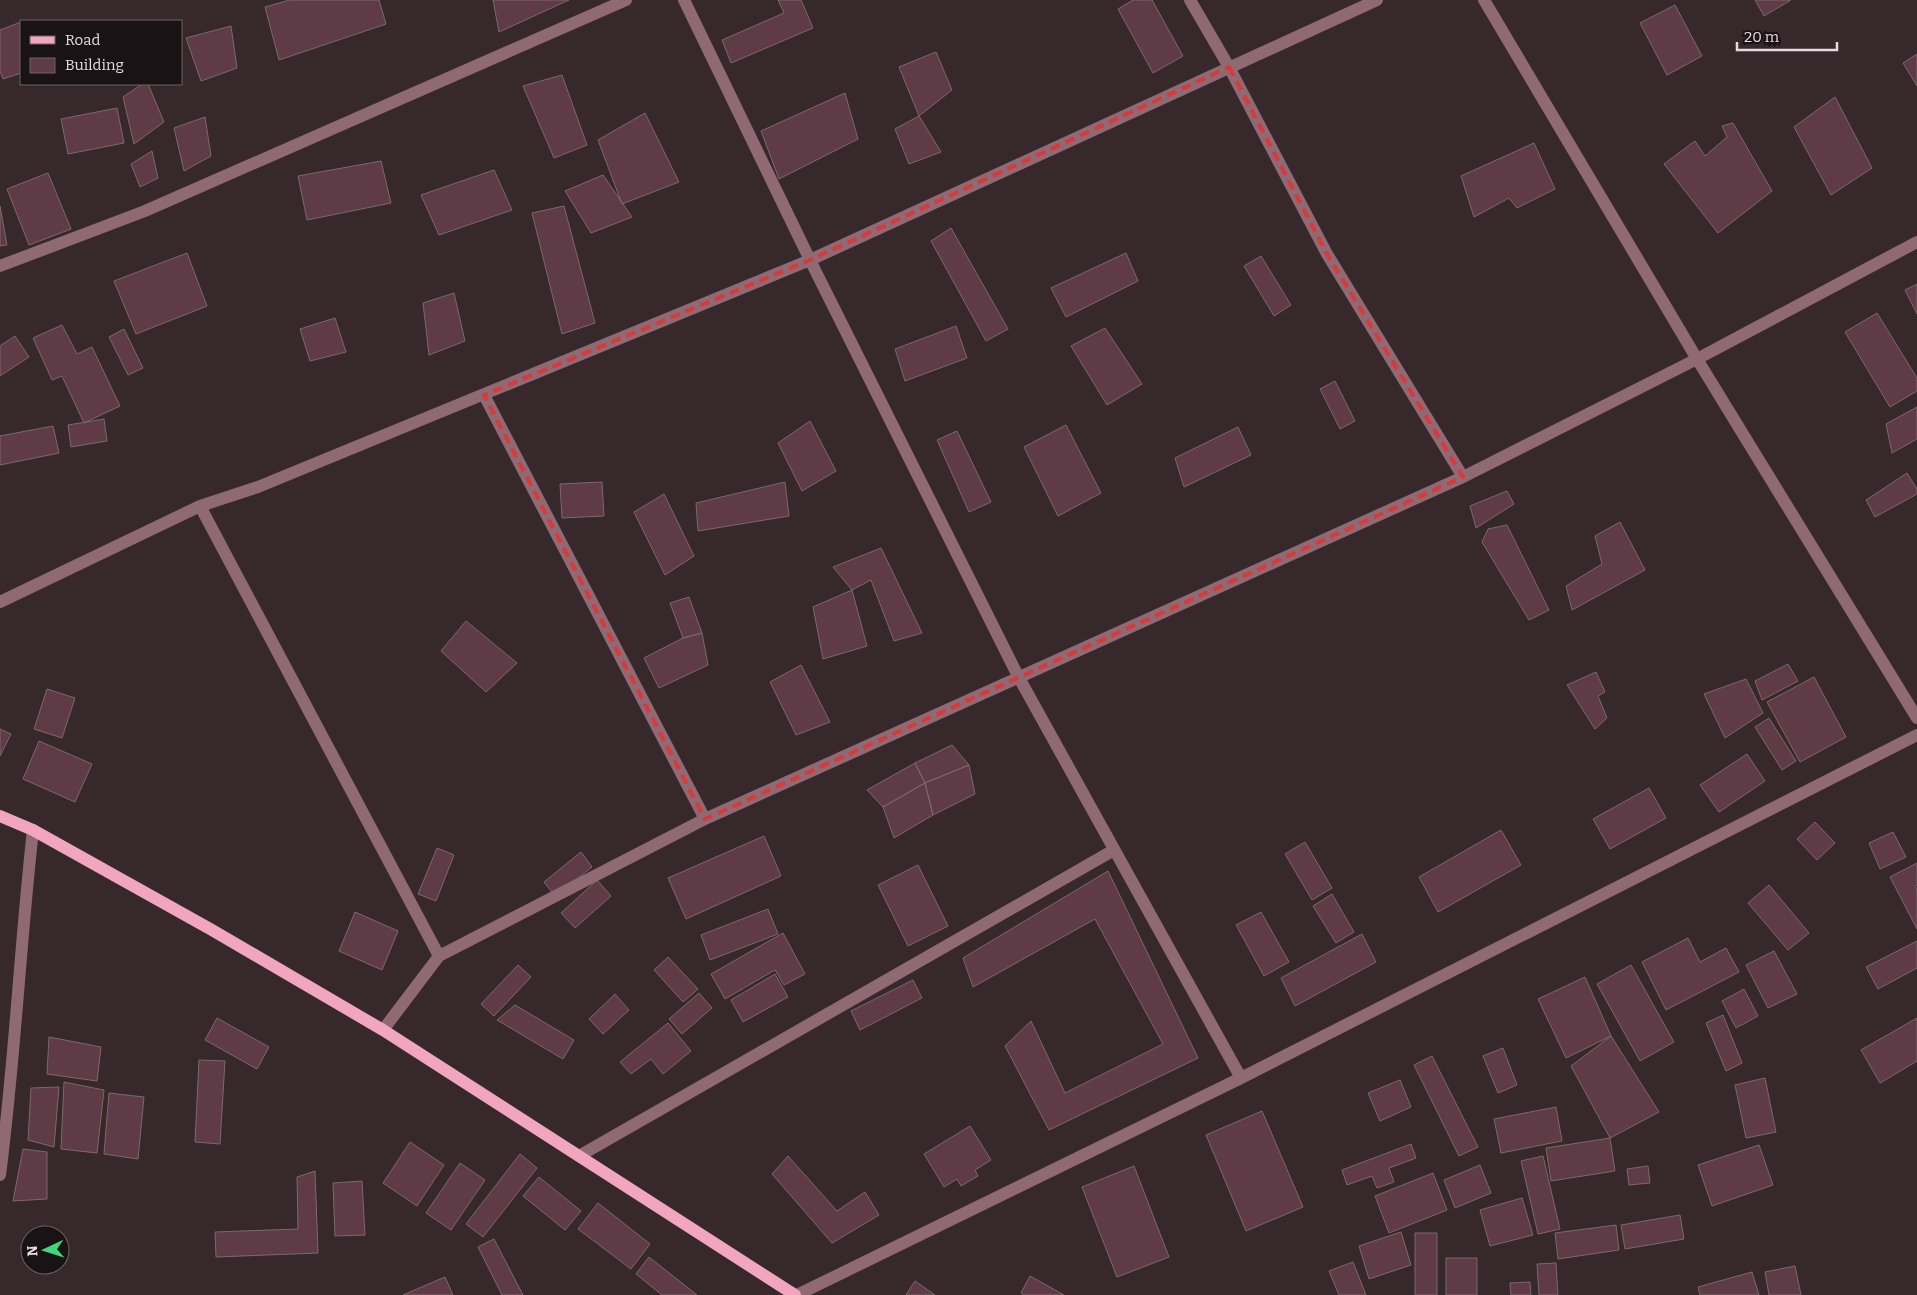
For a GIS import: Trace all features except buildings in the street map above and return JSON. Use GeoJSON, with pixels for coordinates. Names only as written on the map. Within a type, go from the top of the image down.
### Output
{"type":"FeatureCollection","features":[{"type":"Feature","properties":{"kind":"main road"},"geometry":{"type":"LineString","coordinates":[[0,816],[34,830],[212,930],[383,1030],[796,1295]]}},
{"type":"Feature","properties":{"kind":"street"},"geometry":{"type":"LineString","coordinates":[[0,266],[145,211],[626,0]]}},
{"type":"Feature","properties":{"kind":"street"},"geometry":{"type":"LineString","coordinates":[[684,0],[810,260],[1018,676],[1241,1078]]}},
{"type":"Feature","properties":{"kind":"street"},"geometry":{"type":"LineString","coordinates":[[1190,0],[1229,67],[1328,254],[1463,477]]}},
{"type":"Feature","properties":{"kind":"street"},"geometry":{"type":"LineString","coordinates":[[0,602],[200,506],[258,487],[810,260],[1377,0]]}},
{"type":"Feature","properties":{"kind":"street"},"geometry":{"type":"LineString","coordinates":[[1484,0],[1698,359],[1917,718]]}},
{"type":"Feature","properties":{"kind":"street"},"geometry":{"type":"LineString","coordinates":[[383,1030],[439,956],[705,819],[1018,676],[1463,477],[1698,359],[1917,242]]}},
{"type":"Feature","properties":{"kind":"street"},"geometry":{"type":"LineString","coordinates":[[484,395],[705,819]]}},
{"type":"Feature","properties":{"kind":"street"},"geometry":{"type":"LineString","coordinates":[[200,506],[439,956]]}},
{"type":"Feature","properties":{"kind":"street"},"geometry":{"type":"LineString","coordinates":[[796,1295],[1241,1078],[1917,735]]}},
{"type":"Feature","properties":{"kind":"street"},"geometry":{"type":"LineString","coordinates":[[0,1175],[8,1112],[24,909],[34,830]]}},
{"type":"Feature","properties":{"kind":"street"},"geometry":{"type":"LineString","coordinates":[[580,1156],[1114,850]]}},
{"type":"Feature","properties":{"kind":"highlighted area"},"geometry":{"type":"Polygon","coordinates":[[[1229,67],[1327,254],[1463,477],[705,819],[484,395],[810,260],[1229,67]]]}}]}
